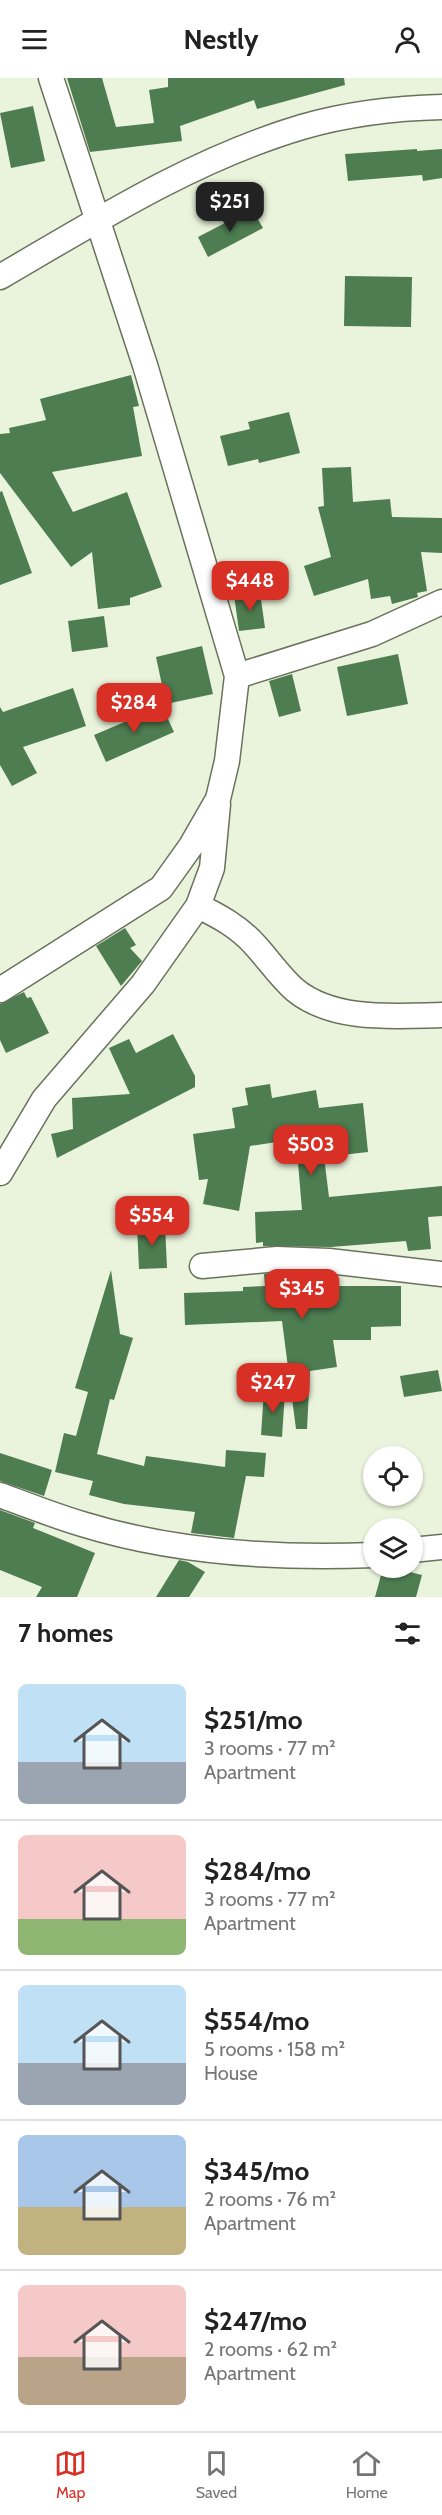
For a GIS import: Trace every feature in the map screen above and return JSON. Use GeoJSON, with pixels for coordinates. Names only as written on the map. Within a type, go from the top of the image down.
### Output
{"type":"FeatureCollection","features":[{"type":"Feature","properties":{"kind":"street"},"geometry":{"type":"LineString","coordinates":[[0,1173],[44,1099],[149,976],[198,906],[212,868],[218,799],[227,760],[237,676],[145,365],[101,238],[98,219],[51,78]]}},
{"type":"Feature","properties":{"kind":"street"},"geometry":{"type":"LineString","coordinates":[[0,277],[98,219],[184,174],[303,126],[400,108],[442,107]]}},
{"type":"Feature","properties":{"kind":"street"},"geometry":{"type":"LineString","coordinates":[[237,676],[342,645],[442,602]]}},
{"type":"Feature","properties":{"kind":"street"},"geometry":{"type":"LineString","coordinates":[[0,990],[161,888],[191,846],[218,799]]}},
{"type":"Feature","properties":{"kind":"street"},"geometry":{"type":"LineString","coordinates":[[198,906],[238,928],[295,990],[313,1000],[336,1009],[371,1017],[442,1015]]}},
{"type":"Feature","properties":{"kind":"street"},"geometry":{"type":"LineString","coordinates":[[202,1266],[298,1260],[442,1274]]}},
{"type":"Feature","properties":{"kind":"street"},"geometry":{"type":"LineString","coordinates":[[0,1495],[84,1525],[159,1543],[209,1550],[309,1558],[363,1556]]}},
{"type":"Feature","properties":{"kind":"street"},"geometry":{"type":"LineString","coordinates":[[423,1549],[442,1547]]}},
{"type":"Feature","properties":{"kind":"building"},"geometry":{"type":"Polygon","coordinates":[[[67,78],[102,78],[116,127],[154,123],[149,90],[168,87],[168,78],[344,78],[345,85],[257,109],[254,100],[180,126],[182,141],[90,152],[67,78]]]}},
{"type":"Feature","properties":{"kind":"building"},"geometry":{"type":"Polygon","coordinates":[[[33,106],[45,161],[11,168],[0,113],[33,106]]]}},
{"type":"Feature","properties":{"kind":"building"},"geometry":{"type":"Polygon","coordinates":[[[417,149],[417,151],[442,149],[442,178],[423,181],[422,175],[348,181],[345,154],[417,149]]]}},
{"type":"Feature","properties":{"kind":"building"},"geometry":{"type":"Polygon","coordinates":[[[252,209],[263,228],[208,257],[198,237],[252,209]]]}},
{"type":"Feature","properties":{"kind":"building"},"geometry":{"type":"Polygon","coordinates":[[[345,276],[412,277],[411,327],[344,326],[345,276]]]}},
{"type":"Feature","properties":{"kind":"building"},"geometry":{"type":"Polygon","coordinates":[[[131,375],[139,406],[133,407],[142,456],[52,472],[73,512],[127,492],[162,587],[130,598],[130,605],[98,609],[92,552],[71,567],[0,473],[0,434],[10,433],[9,428],[46,420],[40,399],[131,375]]]}},
{"type":"Feature","properties":{"kind":"building"},"geometry":{"type":"Polygon","coordinates":[[[289,412],[300,453],[259,463],[258,459],[228,466],[220,436],[250,429],[248,422],[289,412]]]}},
{"type":"Feature","properties":{"kind":"building"},"geometry":{"type":"Polygon","coordinates":[[[351,467],[353,502],[390,499],[392,517],[442,518],[442,553],[421,552],[427,591],[417,593],[418,597],[392,604],[390,596],[371,599],[368,579],[314,596],[304,566],[331,557],[318,507],[324,506],[322,468],[351,467]]]}},
{"type":"Feature","properties":{"kind":"building"},"geometry":{"type":"Polygon","coordinates":[[[2,491],[32,573],[0,585],[0,492],[2,491]]]}},
{"type":"Feature","properties":{"kind":"building"},"geometry":{"type":"Polygon","coordinates":[[[260,592],[265,628],[239,631],[234,595],[260,592]]]}},
{"type":"Feature","properties":{"kind":"building"},"geometry":{"type":"Polygon","coordinates":[[[104,616],[108,647],[72,652],[68,621],[104,616]]]}},
{"type":"Feature","properties":{"kind":"building"},"geometry":{"type":"Polygon","coordinates":[[[202,646],[213,694],[166,704],[156,657],[202,646]]]}},
{"type":"Feature","properties":{"kind":"building"},"geometry":{"type":"Polygon","coordinates":[[[398,654],[408,704],[347,716],[337,667],[398,654]]]}},
{"type":"Feature","properties":{"kind":"building"},"geometry":{"type":"Polygon","coordinates":[[[292,674],[301,711],[279,717],[269,681],[292,674]]]}},
{"type":"Feature","properties":{"kind":"building"},"geometry":{"type":"Polygon","coordinates":[[[73,688],[86,726],[23,747],[37,773],[12,786],[0,765],[0,707],[3,712],[73,688]]]}},
{"type":"Feature","properties":{"kind":"building"},"geometry":{"type":"Polygon","coordinates":[[[162,706],[174,732],[106,762],[94,735],[162,706]]]}},
{"type":"Feature","properties":{"kind":"building"},"geometry":{"type":"Polygon","coordinates":[[[125,928],[136,945],[130,948],[142,961],[121,986],[96,946],[125,928]]]}},
{"type":"Feature","properties":{"kind":"building"},"geometry":{"type":"Polygon","coordinates":[[[24,992],[27,998],[31,997],[49,1033],[6,1053],[0,1040],[0,1004],[24,992]]]}},
{"type":"Feature","properties":{"kind":"building"},"geometry":{"type":"Polygon","coordinates":[[[173,1034],[195,1076],[195,1087],[57,1158],[51,1134],[73,1129],[72,1098],[130,1094],[109,1048],[129,1039],[136,1053],[173,1034]]]}},
{"type":"Feature","properties":{"kind":"building"},"geometry":{"type":"Polygon","coordinates":[[[270,1084],[272,1098],[316,1090],[319,1108],[363,1103],[368,1152],[324,1157],[329,1197],[442,1186],[442,1216],[428,1217],[431,1249],[408,1251],[406,1241],[331,1247],[263,1246],[263,1242],[256,1243],[255,1212],[302,1210],[296,1139],[250,1146],[239,1211],[203,1204],[208,1179],[199,1180],[193,1134],[235,1128],[232,1108],[248,1105],[245,1088],[270,1084]]]}},
{"type":"Feature","properties":{"kind":"building"},"geometry":{"type":"Polygon","coordinates":[[[165,1224],[167,1268],[139,1269],[137,1226],[165,1224]]]}},
{"type":"Feature","properties":{"kind":"building"},"geometry":{"type":"Polygon","coordinates":[[[111,1270],[120,1334],[133,1338],[114,1400],[110,1399],[97,1454],[144,1466],[146,1456],[225,1467],[226,1450],[266,1453],[264,1477],[246,1476],[234,1538],[191,1533],[195,1512],[124,1504],[89,1495],[93,1481],[55,1472],[64,1433],[76,1436],[88,1392],[75,1388],[111,1270]]]}},
{"type":"Feature","properties":{"kind":"building"},"geometry":{"type":"Polygon","coordinates":[[[264,1274],[327,1275],[327,1286],[401,1286],[401,1326],[371,1327],[371,1340],[333,1340],[337,1367],[310,1371],[307,1429],[296,1429],[282,1321],[185,1325],[184,1293],[243,1291],[243,1287],[265,1286],[264,1274]]]}},
{"type":"Feature","properties":{"kind":"building"},"geometry":{"type":"Polygon","coordinates":[[[438,1370],[442,1391],[404,1397],[400,1376],[438,1370]]]}},
{"type":"Feature","properties":{"kind":"building"},"geometry":{"type":"Polygon","coordinates":[[[264,1390],[285,1392],[282,1437],[261,1435],[264,1390]]]}},
{"type":"Feature","properties":{"kind":"building"},"geometry":{"type":"Polygon","coordinates":[[[0,1453],[52,1470],[44,1496],[0,1481],[0,1453]]]}},
{"type":"Feature","properties":{"kind":"building"},"geometry":{"type":"Polygon","coordinates":[[[0,1510],[35,1523],[33,1528],[95,1553],[77,1597],[36,1597],[42,1587],[0,1570],[0,1510]]]}},
{"type":"Feature","properties":{"kind":"building"},"geometry":{"type":"Polygon","coordinates":[[[179,1560],[188,1562],[205,1572],[189,1597],[156,1597],[179,1560]]]}},
{"type":"Feature","properties":{"kind":"building"},"geometry":{"type":"Polygon","coordinates":[[[380,1578],[421,1578],[416,1597],[375,1597],[380,1578]]]}}]}
